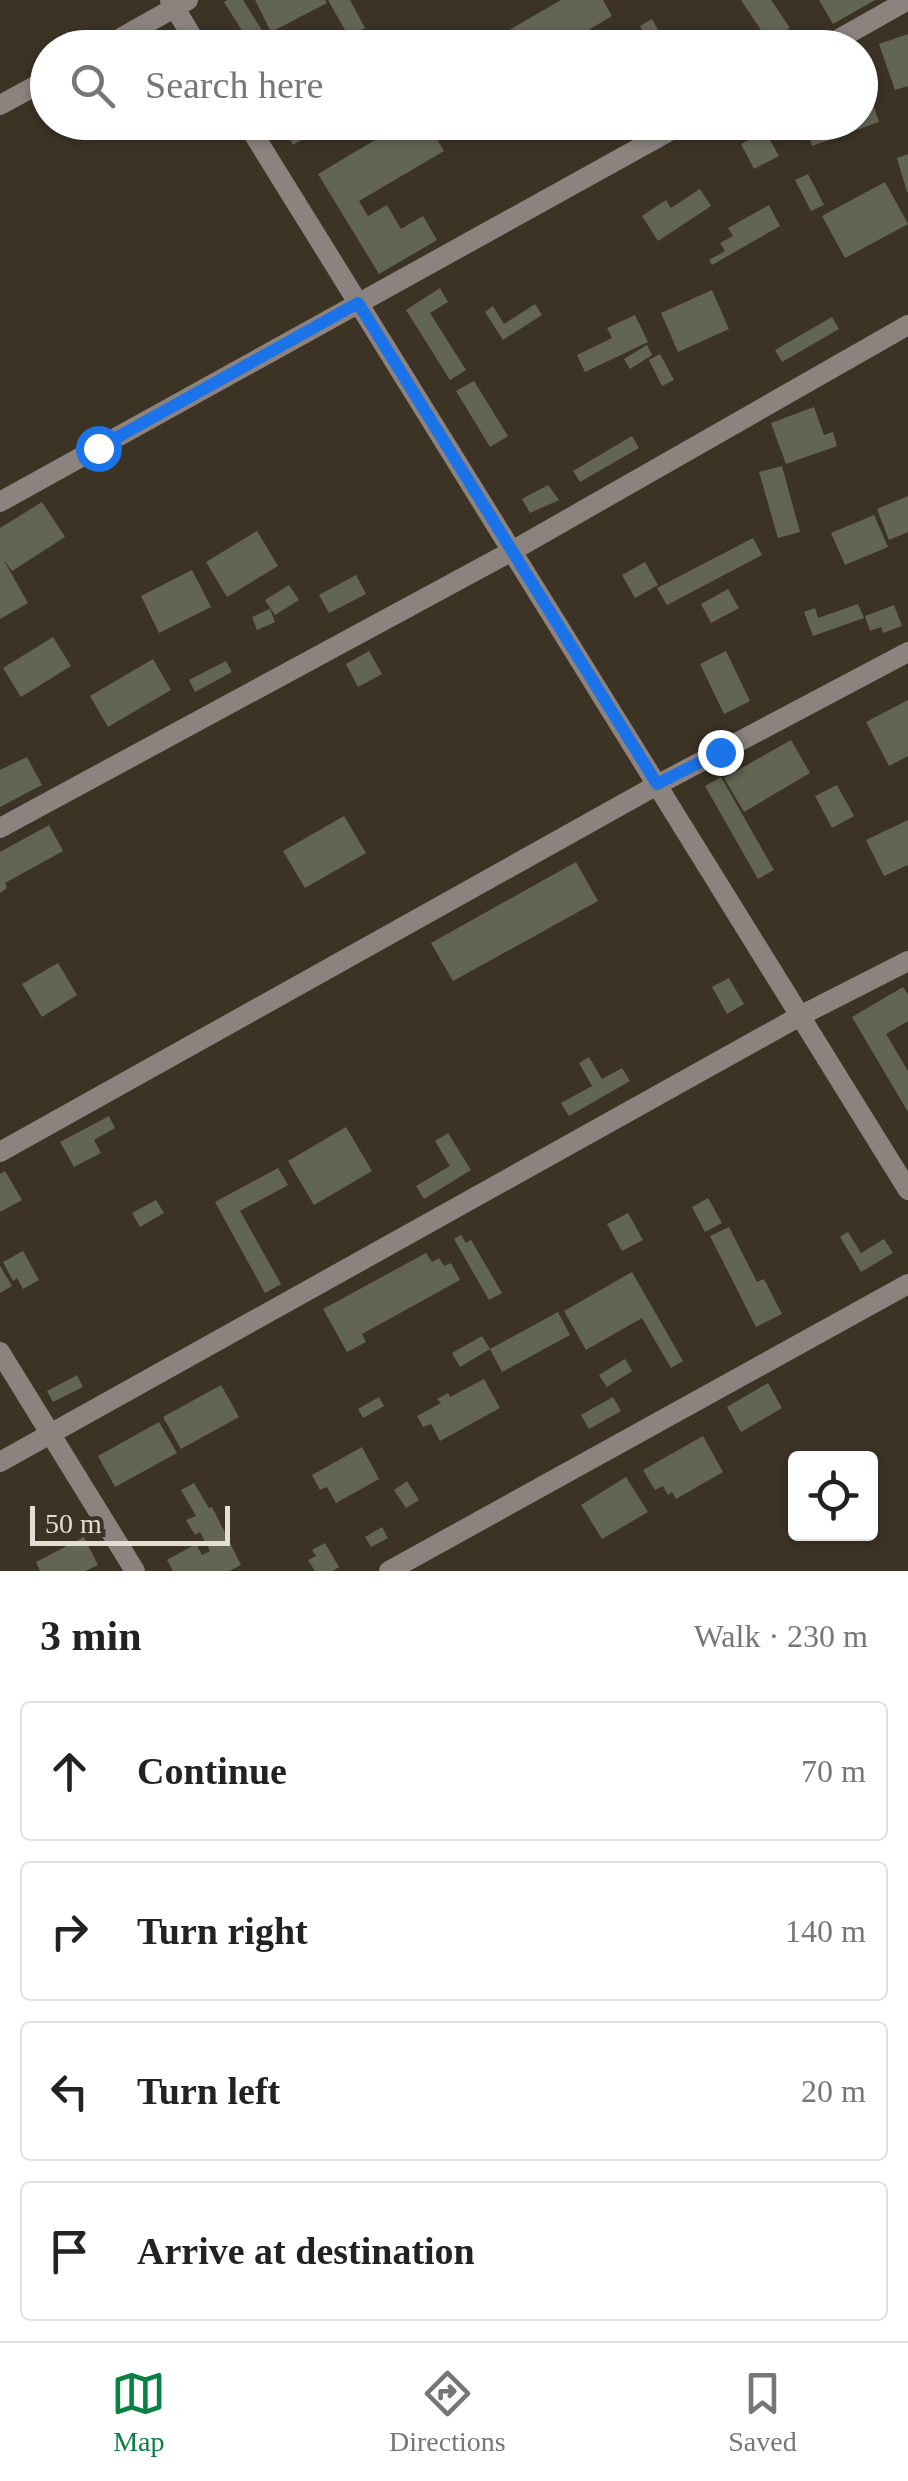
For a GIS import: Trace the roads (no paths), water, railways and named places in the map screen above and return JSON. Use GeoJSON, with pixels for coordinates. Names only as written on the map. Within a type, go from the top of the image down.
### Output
{"type":"FeatureCollection","features":[{"type":"Feature","properties":{"kind":"street"},"geometry":{"type":"LineString","coordinates":[[854,30],[905,1]]}},
{"type":"Feature","properties":{"kind":"street"},"geometry":{"type":"LineString","coordinates":[[132,30],[178,2],[191,30]]}},
{"type":"Feature","properties":{"kind":"street"},"geometry":{"type":"LineString","coordinates":[[0,105],[30,88]]}},
{"type":"Feature","properties":{"kind":"street"},"geometry":{"type":"LineString","coordinates":[[257,140],[908,1190]]}},
{"type":"Feature","properties":{"kind":"street"},"geometry":{"type":"LineString","coordinates":[[0,502],[653,140]]}},
{"type":"Feature","properties":{"kind":"street"},"geometry":{"type":"LineString","coordinates":[[0,828],[512,552],[908,325]]}},
{"type":"Feature","properties":{"kind":"street"},"geometry":{"type":"LineString","coordinates":[[0,1152],[657,784],[908,652]]}},
{"type":"Feature","properties":{"kind":"street"},"geometry":{"type":"LineString","coordinates":[[0,1462],[800,1016],[908,961]]}},
{"type":"Feature","properties":{"kind":"street"},"geometry":{"type":"LineString","coordinates":[[389,1571],[908,1284]]}},
{"type":"Feature","properties":{"kind":"street"},"geometry":{"type":"LineString","coordinates":[[0,1352],[135,1571]]}}]}
